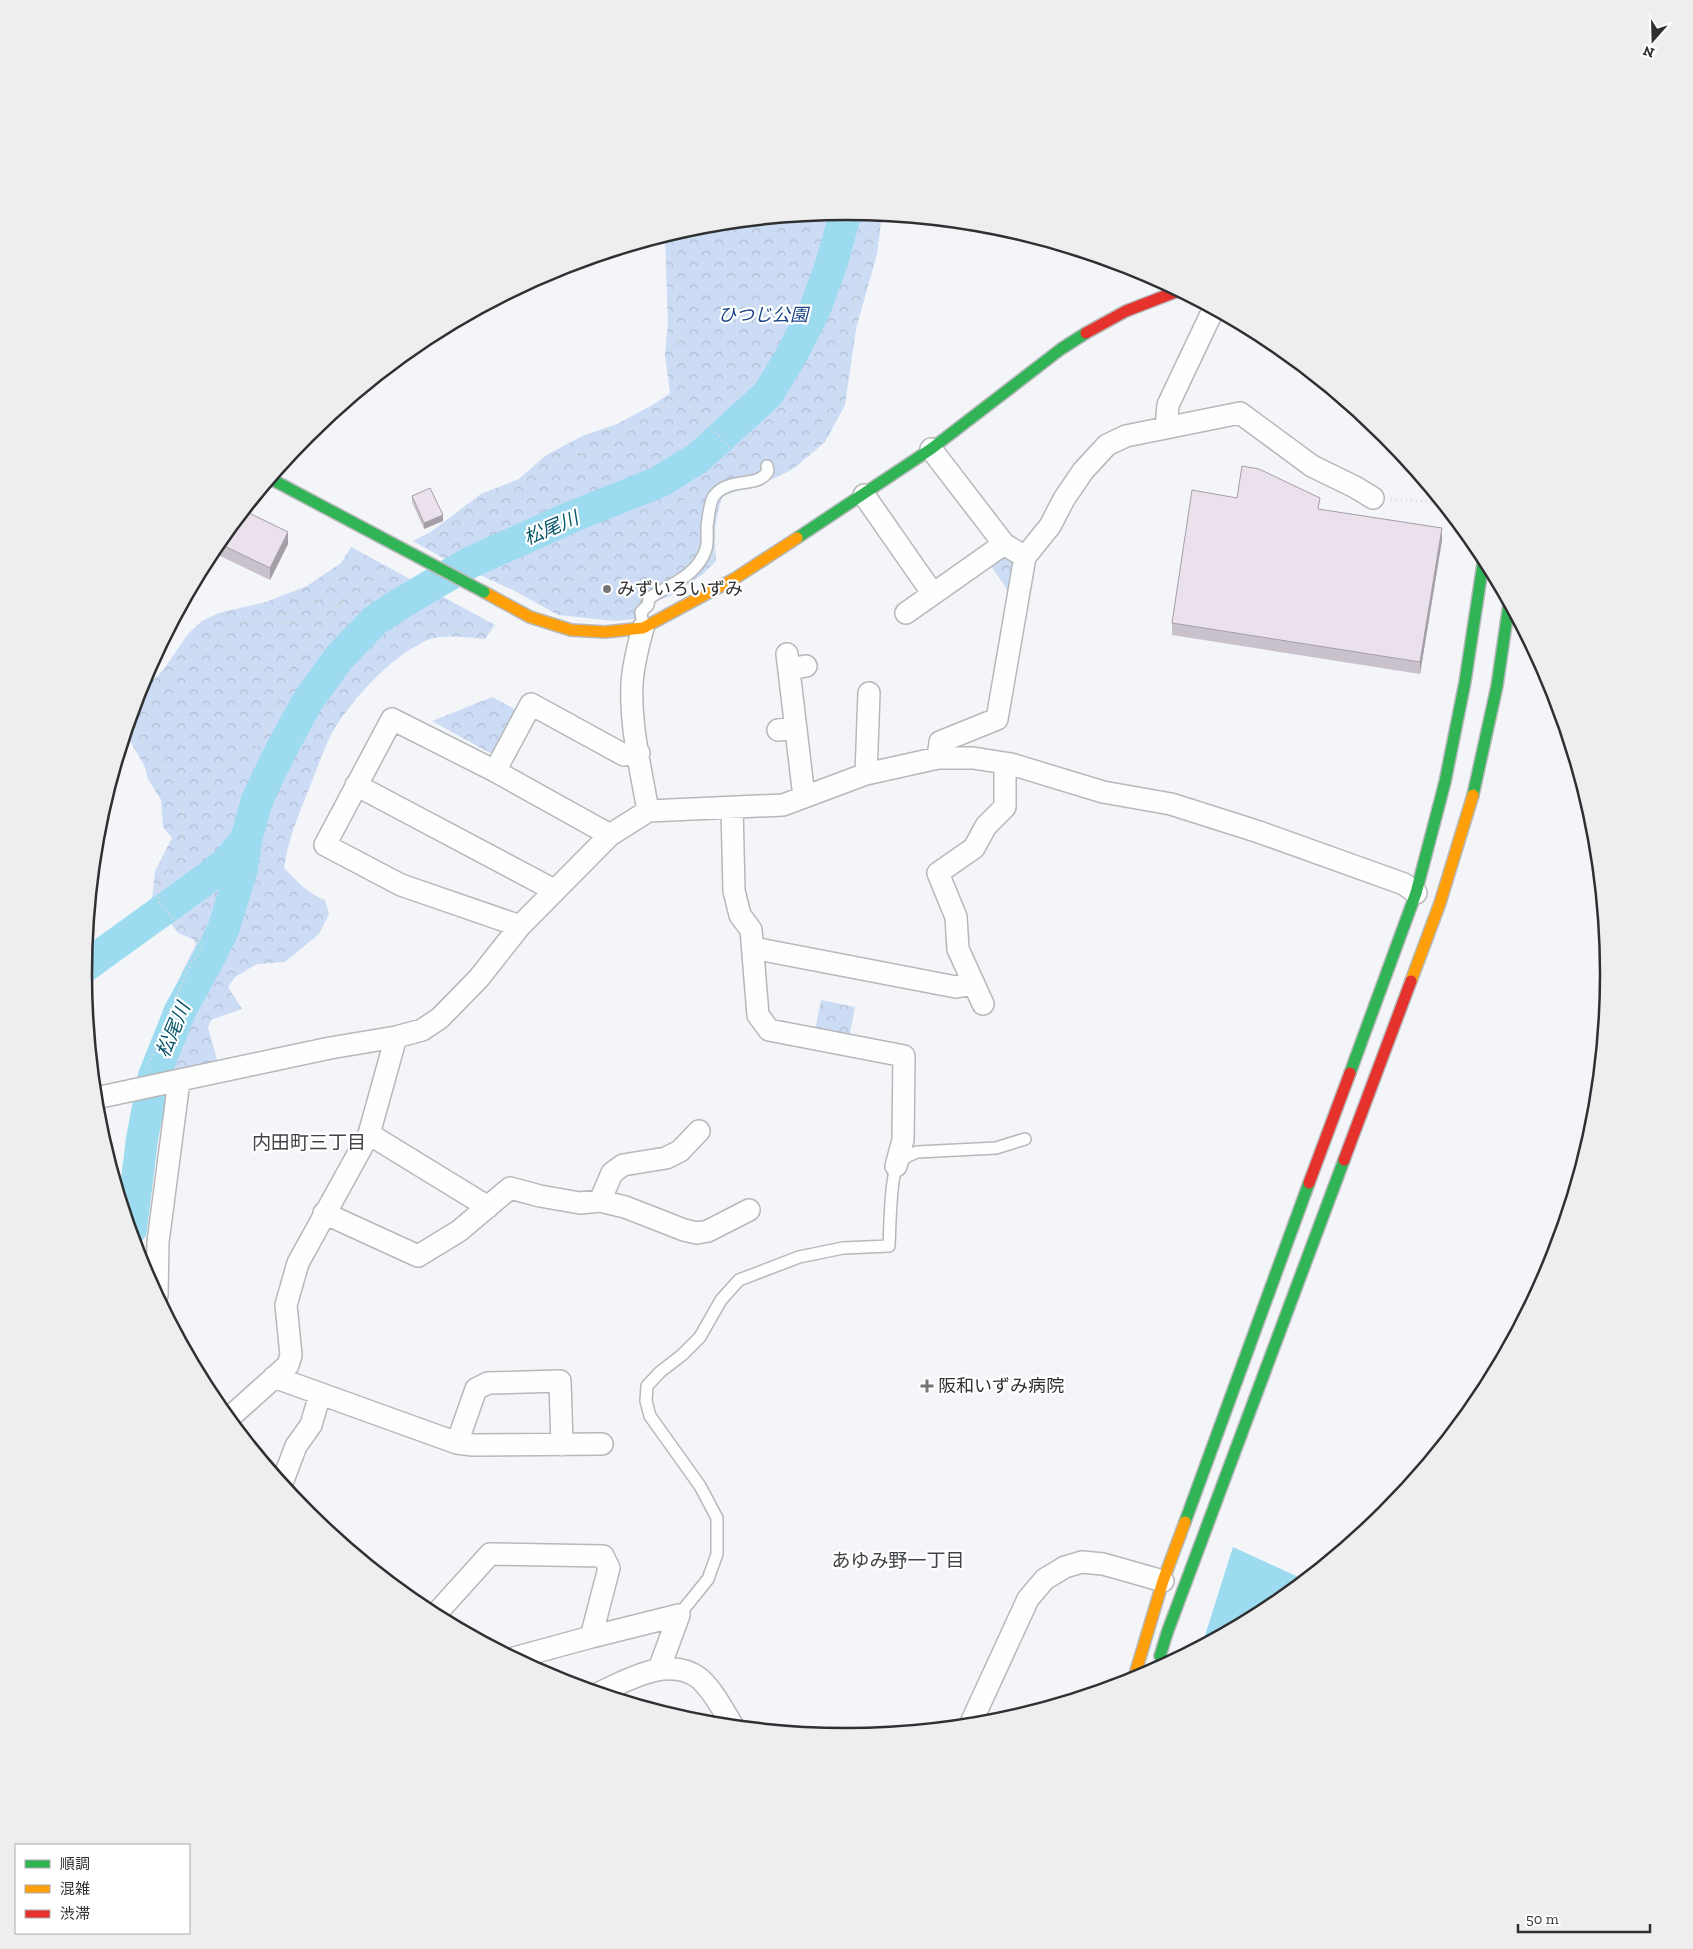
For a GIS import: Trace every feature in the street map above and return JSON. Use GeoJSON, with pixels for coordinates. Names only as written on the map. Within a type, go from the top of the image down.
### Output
{"type":"FeatureCollection","features":[{"type":"Feature","properties":{"kind":"street"},"geometry":{"type":"LineString","coordinates":[[276,482],[530,617],[571,630],[605,632],[643,628],[734,579],[864,495],[931,450],[1061,349],[1100,324],[1126,311],[1171,294]]}},
{"type":"Feature","properties":{"kind":"street"},"geometry":{"type":"LineString","coordinates":[[1166,428],[1168,405],[1211,315]]}},
{"type":"Feature","properties":{"kind":"street"},"geometry":{"type":"LineString","coordinates":[[938,758],[940,742],[997,719],[1025,557],[1050,526],[1064,500],[1083,472],[1108,444],[1126,436],[1240,413],[1312,466],[1355,486],[1373,498]]}},
{"type":"Feature","properties":{"kind":"street"},"geometry":{"type":"LineString","coordinates":[[931,450],[1004,544],[1025,557]]}},
{"type":"Feature","properties":{"kind":"street"},"geometry":{"type":"LineString","coordinates":[[864,495],[933,594]]}},
{"type":"Feature","properties":{"kind":"street"},"geometry":{"type":"LineString","coordinates":[[906,613],[1004,544]]}},
{"type":"Feature","properties":{"kind":"street"},"geometry":{"type":"LineString","coordinates":[[1136,1670],[1163,1581],[1416,893],[1445,782],[1461,700],[1482,570]]}},
{"type":"Feature","properties":{"kind":"street"},"geometry":{"type":"LineString","coordinates":[[1159,1660],[1167,1633],[1440,904],[1473,797],[1497,686],[1508,613]]}},
{"type":"Feature","properties":{"kind":"street"},"geometry":{"type":"LineString","coordinates":[[643,628],[632,682],[632,706],[648,811]]}},
{"type":"Feature","properties":{"kind":"street"},"geometry":{"type":"LineString","coordinates":[[794,663],[787,729],[804,797]]}},
{"type":"Feature","properties":{"kind":"street"},"geometry":{"type":"LineString","coordinates":[[866,774],[869,693]]}},
{"type":"Feature","properties":{"kind":"street"},"geometry":{"type":"LineString","coordinates":[[495,771],[531,704],[624,755],[639,753]]}},
{"type":"Feature","properties":{"kind":"street"},"geometry":{"type":"LineString","coordinates":[[520,926],[401,885],[325,845],[392,719],[495,771],[610,835]]}},
{"type":"Feature","properties":{"kind":"street"},"geometry":{"type":"LineString","coordinates":[[103,1095],[138,1082],[174,1082],[330,1048],[396,1037],[422,1030],[440,1018],[479,978],[520,926],[610,835],[648,811],[783,805],[866,774],[938,758],[973,758],[1011,764],[1103,792],[1171,804],[1404,884],[1416,893]]}},
{"type":"Feature","properties":{"kind":"street"},"geometry":{"type":"LineString","coordinates":[[983,1004],[958,949],[956,917],[930,877],[978,854],[986,826],[1005,807],[1005,773],[1011,764]]}},
{"type":"Feature","properties":{"kind":"street"},"geometry":{"type":"LineString","coordinates":[[356,785],[554,890]]}},
{"type":"Feature","properties":{"kind":"street"},"geometry":{"type":"LineString","coordinates":[[732,808],[734,891],[740,915],[751,930],[758,1016],[770,1030],[904,1056],[904,1140],[896,1166]]}},
{"type":"Feature","properties":{"kind":"street"},"geometry":{"type":"LineString","coordinates":[[753,948],[956,987],[974,984]]}},
{"type":"Feature","properties":{"kind":"street"},"geometry":{"type":"LineString","coordinates":[[234,1413],[288,1365],[291,1355],[286,1305],[298,1263],[369,1134],[396,1037]]}},
{"type":"Feature","properties":{"kind":"street"},"geometry":{"type":"LineString","coordinates":[[157,1279],[158,1242],[174,1082]]}},
{"type":"Feature","properties":{"kind":"street"},"geometry":{"type":"LineString","coordinates":[[600,1201],[612,1173],[624,1165],[666,1158],[680,1151],[699,1131]]}},
{"type":"Feature","properties":{"kind":"street"},"geometry":{"type":"LineString","coordinates":[[369,1134],[488,1207]]}},
{"type":"Feature","properties":{"kind":"street"},"geometry":{"type":"LineString","coordinates":[[324,1213],[418,1256],[459,1231],[510,1188],[580,1204],[600,1201],[625,1207],[684,1230],[697,1233],[708,1231],[749,1210]]}},
{"type":"Feature","properties":{"kind":"street"},"geometry":{"type":"LineString","coordinates":[[274,1377],[457,1443],[474,1445],[602,1444]]}},
{"type":"Feature","properties":{"kind":"street"},"geometry":{"type":"LineString","coordinates":[[457,1443],[476,1389],[488,1383],[560,1381],[562,1444]]}},
{"type":"Feature","properties":{"kind":"street"},"geometry":{"type":"LineString","coordinates":[[284,1477],[296,1446],[311,1425],[320,1394]]}},
{"type":"Feature","properties":{"kind":"street"},"geometry":{"type":"LineString","coordinates":[[440,1609],[490,1554],[603,1556],[609,1568],[591,1637]]}},
{"type":"Feature","properties":{"kind":"street"},"geometry":{"type":"LineString","coordinates":[[973,1717],[1028,1598],[1045,1579],[1065,1567],[1082,1562],[1103,1564],[1163,1581]]}},
{"type":"Feature","properties":{"kind":"street"},"geometry":{"type":"LineString","coordinates":[[523,1656],[679,1615]]}},
{"type":"Feature","properties":{"kind":"street"},"geometry":{"type":"LineString","coordinates":[[659,1669],[679,1615]]}},
{"type":"Feature","properties":{"kind":"street"},"geometry":{"type":"LineString","coordinates":[[608,1689],[659,1669],[675,1669],[688,1672],[699,1679],[711,1692],[728,1719]]}},
{"type":"Feature","properties":{"kind":"lane"},"geometry":{"type":"LineString","coordinates":[[643,628],[641,612],[648,605],[649,598],[689,575],[700,562],[706,547],[709,510],[713,498],[719,490],[729,485],[759,480],[766,476],[767,466]]}},
{"type":"Feature","properties":{"kind":"lane"},"geometry":{"type":"LineString","coordinates":[[679,1615],[708,1580],[717,1554],[718,1518],[700,1486],[650,1416],[646,1401],[648,1386],[660,1372],[682,1355],[700,1337],[721,1300],[739,1280],[800,1257],[842,1248],[889,1246],[896,1166],[905,1156],[917,1152],[996,1148],[1025,1139]]}},
{"type":"Feature","properties":{"kind":"path"},"geometry":{"type":"LineString","coordinates":[[681,239],[675,282],[675,309],[680,352],[680,384],[683,394],[697,414],[738,457],[736,472],[767,466],[787,459],[810,440],[825,421],[834,402],[844,362],[844,342],[847,324],[867,255],[874,221]]}},
{"type":"Feature","properties":{"kind":"path"},"geometry":{"type":"LineString","coordinates":[[424,543],[455,523],[499,499],[553,462],[595,451],[619,438],[683,394]]}},
{"type":"Feature","properties":{"kind":"path"},"geometry":{"type":"LineString","coordinates":[[532,592],[573,581],[610,552],[630,532],[704,490]]}},
{"type":"Feature","properties":{"kind":"path"},"geometry":{"type":"LineString","coordinates":[[1373,498],[1434,503]]}},
{"type":"Feature","properties":{"kind":"path"},"geometry":{"type":"LineString","coordinates":[[138,1082],[188,969],[203,945],[201,937],[182,930],[158,900],[160,885],[177,858],[181,845],[184,817],[182,800],[174,780],[145,749],[142,724],[156,692],[176,669],[212,639],[239,624],[285,614],[320,600],[377,534]]}},
{"type":"Feature","properties":{"kind":"path"},"geometry":{"type":"LineString","coordinates":[[265,618],[277,624],[315,617],[392,564]]}},
{"type":"Feature","properties":{"kind":"path"},"geometry":{"type":"LineString","coordinates":[[182,800],[207,794],[213,772],[218,765],[245,755],[260,742],[275,696],[281,684],[300,654],[348,596]]}},
{"type":"Feature","properties":{"kind":"path"},"geometry":{"type":"LineString","coordinates":[[416,631],[450,632],[465,630],[477,626],[490,618]]}},
{"type":"Feature","properties":{"kind":"path"},"geometry":{"type":"LineString","coordinates":[[212,639],[246,657],[281,684]]}},
{"type":"Feature","properties":{"kind":"green space","name":"ひつじ公園"},"geometry":{"type":"Polygon","coordinates":[[[846,220],[881,221],[877,254],[856,329],[845,405],[825,442],[793,469],[775,478],[723,496],[715,528],[716,561],[703,574],[670,596],[655,602],[646,618],[615,621],[558,615],[513,590],[445,559],[413,541],[432,531],[481,494],[519,479],[545,456],[582,436],[617,424],[656,403],[670,393],[665,355],[668,323],[665,243],[748,227],[797,222],[846,220]]]}},
{"type":"Feature","properties":{"kind":"green space"},"geometry":{"type":"Polygon","coordinates":[[[351,547],[495,625],[485,639],[439,637],[425,641],[412,648],[373,680],[351,705],[333,731],[323,753],[294,829],[284,868],[308,891],[325,900],[329,914],[319,934],[285,962],[257,964],[235,977],[228,987],[242,1009],[211,1020],[208,1027],[219,1067],[133,1089],[196,944],[193,939],[178,933],[152,899],[155,871],[172,838],[163,827],[161,800],[148,779],[144,765],[130,741],[150,686],[188,634],[202,621],[219,613],[266,602],[307,586],[341,563],[351,547]]]}},
{"type":"Feature","properties":{"kind":"green space"},"geometry":{"type":"Polygon","coordinates":[[[1006,552],[1016,557],[1013,598],[989,563],[1006,552]]]}},
{"type":"Feature","properties":{"kind":"green space"},"geometry":{"type":"Polygon","coordinates":[[[492,697],[522,713],[497,757],[432,721],[492,697]]]}},
{"type":"Feature","properties":{"kind":"green space"},"geometry":{"type":"Polygon","coordinates":[[[821,1000],[855,1007],[849,1038],[815,1031],[821,1000]]]}},
{"type":"Feature","properties":{"kind":"shaded area"},"geometry":{"type":"Polygon","coordinates":[[[1233,1547],[1299,1577],[1224,1627],[1204,1638],[1233,1547]]]}},
{"type":"Feature","properties":{"kind":"building"},"geometry":{"type":"Polygon","coordinates":[[[1242,466],[1259,469],[1320,498],[1318,509],[1442,528],[1420,662],[1172,623],[1192,490],[1237,498],[1242,466]]]}},
{"type":"Feature","properties":{"kind":"building"},"geometry":{"type":"Polygon","coordinates":[[[430,488],[443,515],[424,523],[412,496],[430,488]]]}},
{"type":"Feature","properties":{"kind":"building"},"geometry":{"type":"Polygon","coordinates":[[[250,513],[288,532],[270,568],[226,547],[250,513]]]}},
{"type":"Feature","properties":{"kind":"waterway","name":"松尾川"},"geometry":{"type":"LineString","coordinates":[[133,1216],[142,1139],[154,1076],[180,1011],[223,930],[242,868],[246,840],[257,800],[307,702],[338,659],[374,621],[403,602],[471,562],[576,515],[659,482],[698,458],[768,394],[792,354],[815,309],[831,265],[844,220]]}},
{"type":"Feature","properties":{"kind":"waterway","name":"松尾川"},"geometry":{"type":"LineString","coordinates":[[93,961],[213,874],[228,861],[246,840]]}},
{"type":"Feature","properties":{"kind":"traffic: fast"},"geometry":{"type":"LineString","coordinates":[[797,538],[931,449],[1061,349],[1086,333]]}},
{"type":"Feature","properties":{"kind":"traffic: fast"},"geometry":{"type":"LineString","coordinates":[[276,482],[403,549]]}},
{"type":"Feature","properties":{"kind":"traffic: fast"},"geometry":{"type":"LineString","coordinates":[[403,549],[484,592]]}},
{"type":"Feature","properties":{"kind":"traffic: fast"},"geometry":{"type":"LineString","coordinates":[[1350,1073],[1416,893],[1445,782],[1465,682],[1482,570]]}},
{"type":"Feature","properties":{"kind":"traffic: fast"},"geometry":{"type":"LineString","coordinates":[[1473,795],[1497,686],[1508,613]]}},
{"type":"Feature","properties":{"kind":"traffic: fast"},"geometry":{"type":"LineString","coordinates":[[1160,1656],[1344,1160]]}},
{"type":"Feature","properties":{"kind":"traffic: fast"},"geometry":{"type":"LineString","coordinates":[[1185,1522],[1309,1183]]}},
{"type":"Feature","properties":{"kind":"traffic: slow"},"geometry":{"type":"LineString","coordinates":[[484,592],[530,617],[571,630],[605,632],[643,628],[734,579],[797,538]]}},
{"type":"Feature","properties":{"kind":"traffic: slow"},"geometry":{"type":"LineString","coordinates":[[1411,981],[1440,903],[1473,795]]}},
{"type":"Feature","properties":{"kind":"traffic: slow"},"geometry":{"type":"LineString","coordinates":[[1136,1670],[1163,1581],[1185,1522]]}},
{"type":"Feature","properties":{"kind":"traffic: jam"},"geometry":{"type":"LineString","coordinates":[[1086,333],[1126,311],[1171,294]]}},
{"type":"Feature","properties":{"kind":"traffic: jam"},"geometry":{"type":"LineString","coordinates":[[1344,1160],[1411,981]]}},
{"type":"Feature","properties":{"kind":"traffic: jam"},"geometry":{"type":"LineString","coordinates":[[1309,1183],[1350,1073]]}},
{"type":"Feature","properties":{"kind":"place","name":"みずいろいずみ"},"geometry":{"type":"Point","coordinates":[607,589]}},
{"type":"Feature","properties":{"kind":"place","name":"阪和いずみ病院"},"geometry":{"type":"Point","coordinates":[927,1386]}},
{"type":"Feature","properties":{"kind":"district","name":"内田町三丁目"},"geometry":{"type":"Point","coordinates":[309,1142]}},
{"type":"Feature","properties":{"kind":"district","name":"あゆみ野一丁目"},"geometry":{"type":"Point","coordinates":[898,1560]}}]}
